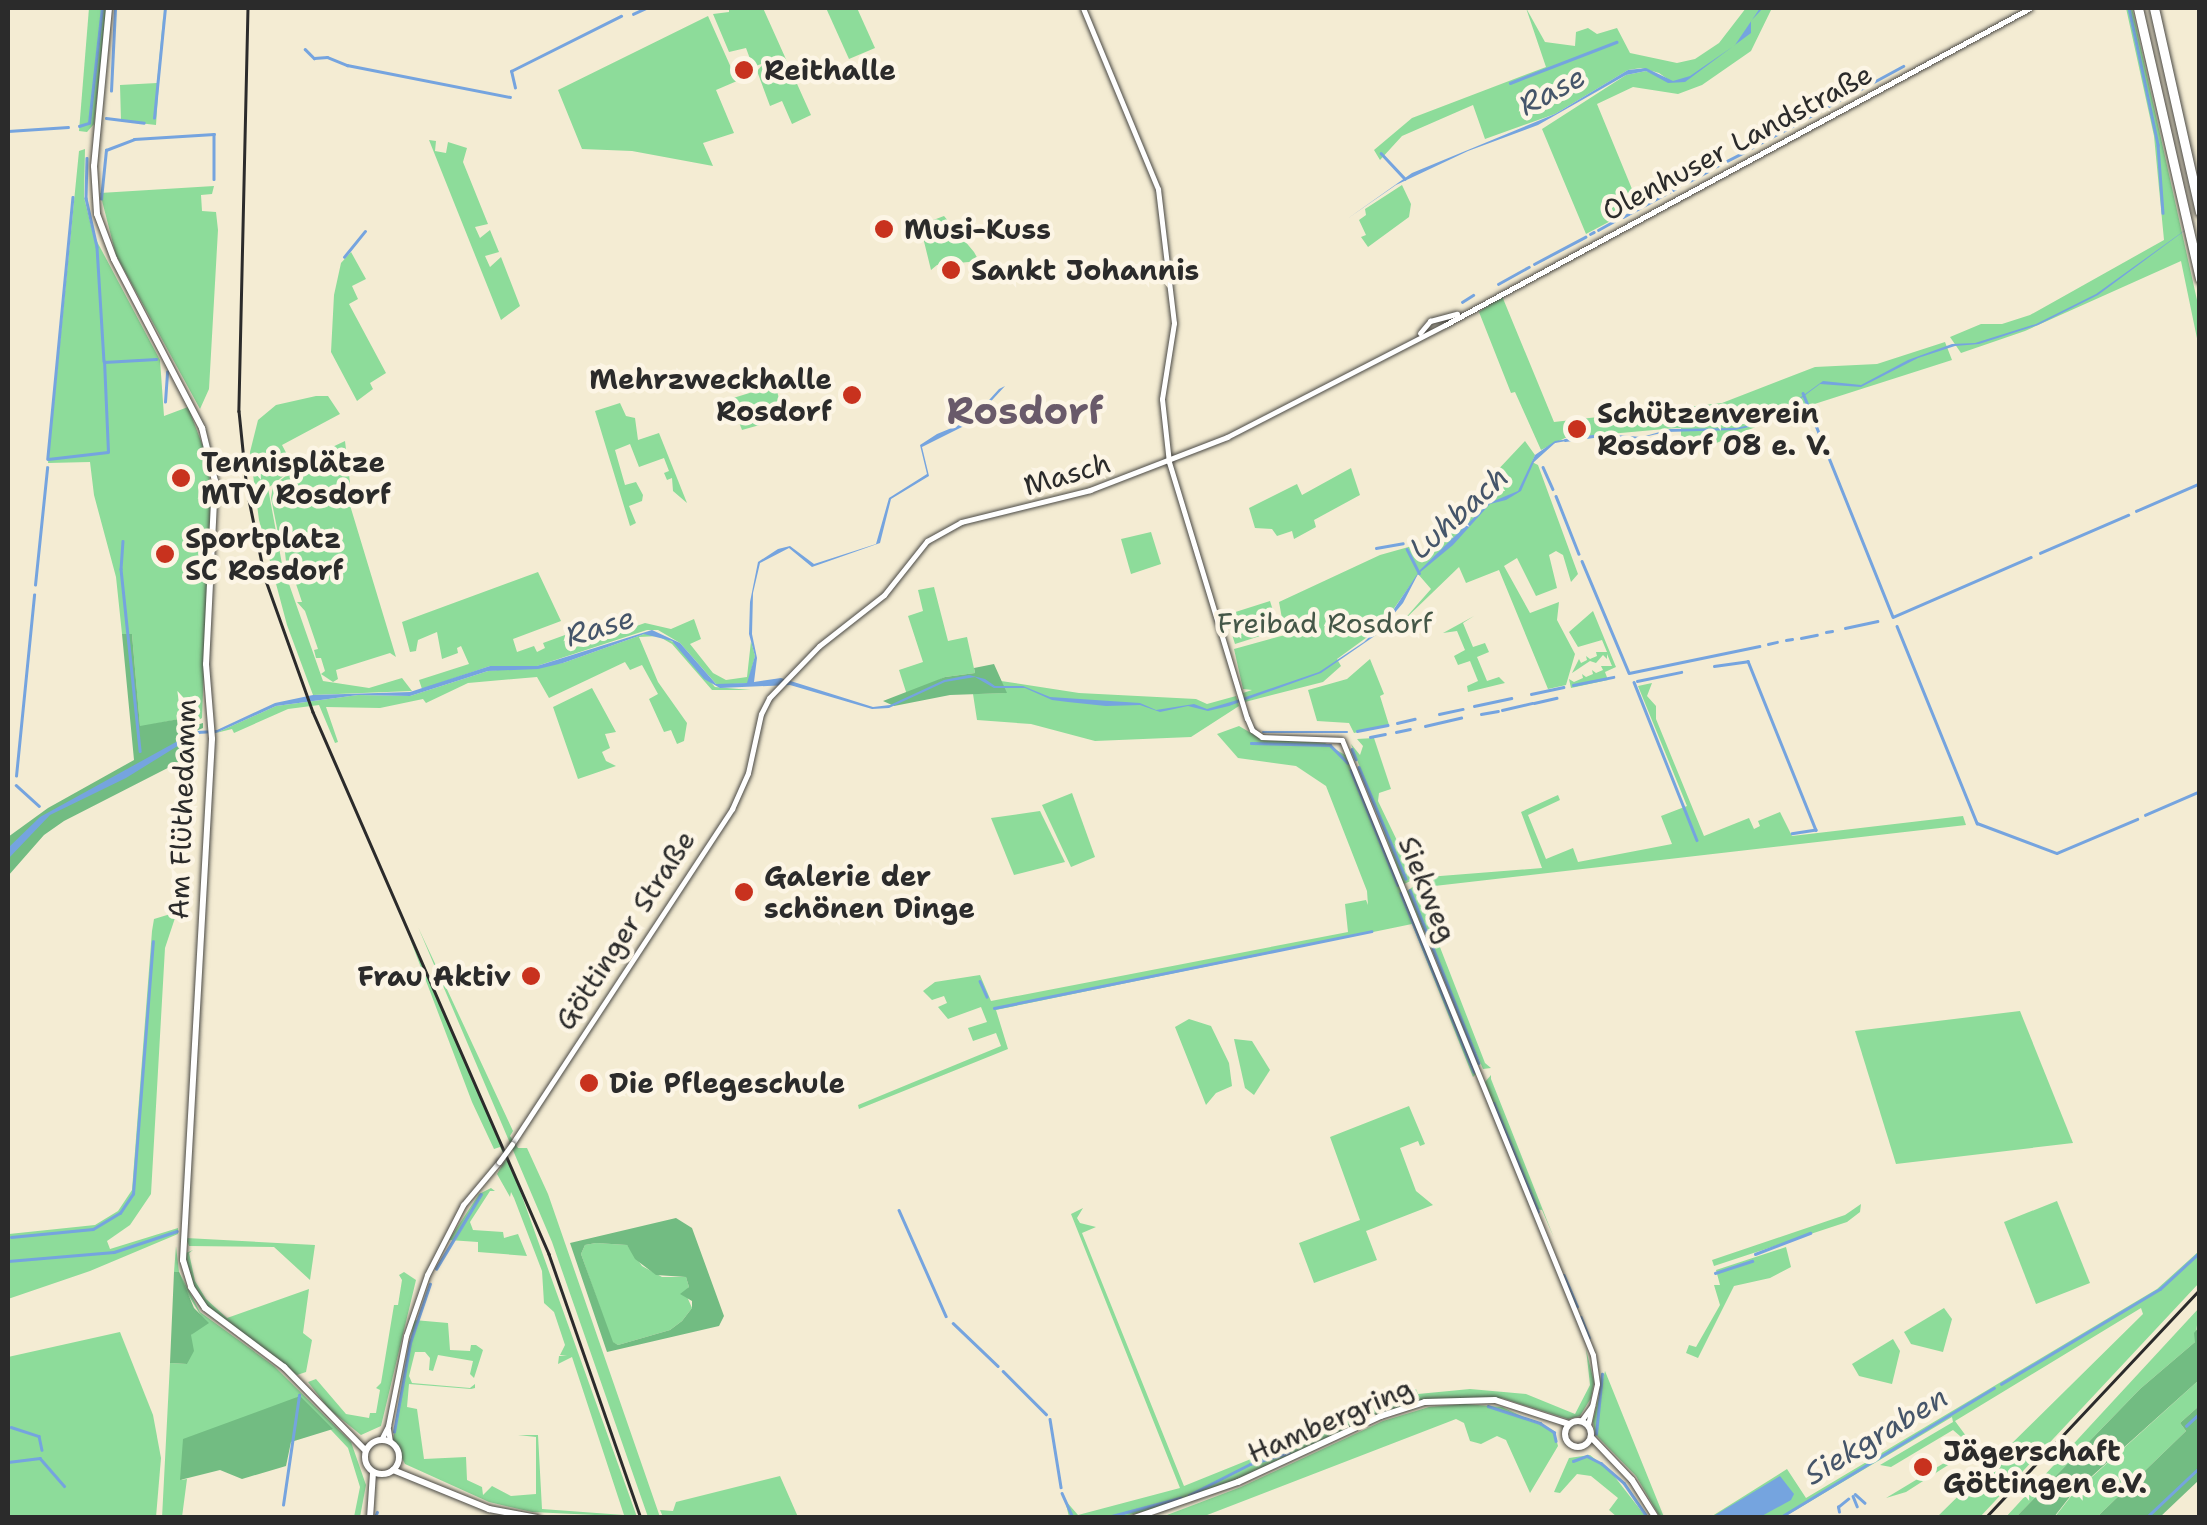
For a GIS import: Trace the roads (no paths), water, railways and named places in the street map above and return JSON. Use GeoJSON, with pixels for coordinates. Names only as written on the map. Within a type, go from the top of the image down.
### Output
{"type":"FeatureCollection","features":[{"type":"Feature","properties":{"kind":"highway"},"geometry":{"type":"LineString","coordinates":[[2138,8],[2200,280]]}},
{"type":"Feature","properties":{"kind":"highway"},"geometry":{"type":"LineString","coordinates":[[2154,8],[2199,211]]}},
{"type":"Feature","properties":{"kind":"main road","name":"Am Flüthedamm"},"geometry":{"type":"LineString","coordinates":[[109,8],[94,190],[102,232],[193,407],[214,465],[206,664],[212,739],[183,1237],[186,1273],[205,1308],[284,1367],[366,1451]]}},
{"type":"Feature","properties":{"kind":"main road","name":"Hambergring"},"geometry":{"type":"LineString","coordinates":[[1134,1518],[1238,1482],[1414,1405],[1478,1398],[1514,1404],[1567,1428]]}},
{"type":"Feature","properties":{"kind":"main road"},"geometry":{"type":"LineString","coordinates":[[1606,1454],[1586,1445],[1570,1446],[1567,1428],[1584,1423],[1591,1437],[1632,1480],[1656,1518]]}},
{"type":"Feature","properties":{"kind":"main road","name":"Am Flüthedamm"},"geometry":{"type":"LineString","coordinates":[[354,1435],[372,1443]]}},
{"type":"Feature","properties":{"kind":"main road"},"geometry":{"type":"LineString","coordinates":[[1586,1445],[1591,1437]]}},
{"type":"Feature","properties":{"kind":"main road"},"geometry":{"type":"LineString","coordinates":[[370,1518],[373,1472],[365,1461],[366,1451],[372,1443],[390,1442]]}},
{"type":"Feature","properties":{"kind":"main road","name":"Göttinger Straße"},"geometry":{"type":"LineString","coordinates":[[390,1442],[398,1452],[398,1462]]}},
{"type":"Feature","properties":{"kind":"main road"},"geometry":{"type":"LineString","coordinates":[[373,1472],[383,1474],[398,1462],[410,1475]]}},
{"type":"Feature","properties":{"kind":"main road"},"geometry":{"type":"LineString","coordinates":[[392,1470],[467,1502],[537,1518]]}},
{"type":"Feature","properties":{"kind":"main road"},"geometry":{"type":"LineString","coordinates":[[374,1492],[383,1474]]}},
{"type":"Feature","properties":{"kind":"street","name":"Siekweg"},"geometry":{"type":"LineString","coordinates":[[1083,8],[1158,189],[1173,333],[1162,399],[1169,462],[1250,726],[1260,736],[1342,740],[1593,1355],[1594,1403],[1584,1423]]}},
{"type":"Feature","properties":{"kind":"street","name":"Olenhuser Landstraße"},"geometry":{"type":"LineString","coordinates":[[1169,462],[1227,436],[2030,8]]}},
{"type":"Feature","properties":{"kind":"street","name":"Masch"},"geometry":{"type":"LineString","coordinates":[[974,518],[1080,493],[1169,462]]}},
{"type":"Feature","properties":{"kind":"street","name":"Göttinger Straße"},"geometry":{"type":"LineString","coordinates":[[381,1440],[388,1426],[406,1336],[426,1275],[463,1205],[518,1136],[732,809],[748,773],[763,709],[787,678],[839,627],[884,595],[927,541],[974,518]]}},
{"type":"Feature","properties":{"kind":"street","name":"Göttinger Straße"},"geometry":{"type":"LineString","coordinates":[[388,1426],[390,1442]]}},
{"type":"Feature","properties":{"kind":"water"},"geometry":{"type":"Polygon","coordinates":[[[1751,21],[1751,33],[1735,45],[1751,21]]]}},
{"type":"Feature","properties":{"kind":"water"},"geometry":{"type":"Polygon","coordinates":[[[1733,47],[1685,82],[1668,83],[1646,71],[1626,75],[1538,125],[1468,151],[1396,185],[1347,219],[1412,173],[1555,114],[1628,70],[1646,68],[1673,81],[1690,76],[1733,47]]]}},
{"type":"Feature","properties":{"kind":"water"},"geometry":{"type":"Polygon","coordinates":[[[2199,220],[2098,295],[2038,325],[1979,344],[1955,346],[1918,358],[1861,387],[1820,384],[1768,423],[1735,430],[1666,432],[1635,439],[1595,436],[1555,443],[1534,462],[1521,491],[1490,504],[1453,545],[1418,574],[1403,603],[1376,635],[1321,673],[1229,706],[1208,711],[1188,706],[1160,712],[1140,705],[1068,702],[1052,700],[1025,688],[994,688],[975,677],[945,682],[889,708],[872,709],[790,685],[720,688],[704,679],[672,641],[644,634],[563,663],[538,669],[488,671],[410,696],[358,695],[276,706],[216,733],[197,734],[126,778],[50,815],[8,859],[8,848],[40,817],[196,731],[217,730],[275,703],[313,695],[410,692],[490,666],[537,666],[652,630],[680,643],[716,684],[747,683],[755,656],[749,634],[750,602],[758,562],[790,546],[814,564],[876,544],[889,498],[927,474],[920,445],[971,420],[1005,386],[972,422],[922,447],[929,476],[891,499],[880,543],[812,567],[789,548],[760,563],[753,593],[752,634],[757,658],[754,682],[781,678],[873,707],[890,705],[944,680],[969,675],[985,679],[995,686],[1023,686],[1050,697],[1140,703],[1156,710],[1194,704],[1207,709],[1319,672],[1364,642],[1386,621],[1420,570],[1489,503],[1518,491],[1535,455],[1555,441],[1602,434],[1642,437],[1670,429],[1736,428],[1768,421],[1823,381],[1861,385],[1908,360],[1952,344],[1975,343],[2036,324],[2096,294],[2199,220]]]}},
{"type":"Feature","properties":{"kind":"water"},"geometry":{"type":"Polygon","coordinates":[[[1780,1476],[1794,1494],[1791,1500],[1760,1517],[1712,1517],[1780,1476]]]}},
{"type":"Feature","properties":{"kind":"waterway"},"geometry":{"type":"LineString","coordinates":[[79,126],[89,123],[102,8]]}},
{"type":"Feature","properties":{"kind":"waterway"},"geometry":{"type":"LineString","coordinates":[[111,91],[115,8]]}},
{"type":"Feature","properties":{"kind":"waterway"},"geometry":{"type":"LineString","coordinates":[[154,118],[165,8]]}},
{"type":"Feature","properties":{"kind":"waterway"},"geometry":{"type":"LineString","coordinates":[[633,14],[646,8]]}},
{"type":"Feature","properties":{"kind":"waterway"},"geometry":{"type":"LineString","coordinates":[[2129,8],[2158,145],[2163,213]]}},
{"type":"Feature","properties":{"kind":"waterway"},"geometry":{"type":"LineString","coordinates":[[515,88],[511,71],[621,16]]}},
{"type":"Feature","properties":{"kind":"waterway","name":"Rase"},"geometry":{"type":"LineString","coordinates":[[1510,83],[1616,42]]}},
{"type":"Feature","properties":{"kind":"waterway"},"geometry":{"type":"LineString","coordinates":[[305,49],[314,58],[327,57],[347,65],[510,97]]}},
{"type":"Feature","properties":{"kind":"waterway"},"geometry":{"type":"LineString","coordinates":[[1846,97],[1903,66]]}},
{"type":"Feature","properties":{"kind":"waterway"},"geometry":{"type":"LineString","coordinates":[[1805,119],[1839,100]]}},
{"type":"Feature","properties":{"kind":"waterway"},"geometry":{"type":"LineString","coordinates":[[106,118],[144,123]]}},
{"type":"Feature","properties":{"kind":"waterway"},"geometry":{"type":"LineString","coordinates":[[1751,148],[1798,123]]}},
{"type":"Feature","properties":{"kind":"waterway"},"geometry":{"type":"LineString","coordinates":[[8,131],[68,127]]}},
{"type":"Feature","properties":{"kind":"waterway"},"geometry":{"type":"LineString","coordinates":[[101,199],[106,150],[134,139],[214,134],[214,179]]}},
{"type":"Feature","properties":{"kind":"waterway"},"geometry":{"type":"LineString","coordinates":[[1713,168],[1744,152]]}},
{"type":"Feature","properties":{"kind":"waterway"},"geometry":{"type":"LineString","coordinates":[[1381,153],[1405,179]]}},
{"type":"Feature","properties":{"kind":"waterway"},"geometry":{"type":"LineString","coordinates":[[87,158],[86,198],[97,247],[104,361]]}},
{"type":"Feature","properties":{"kind":"waterway"},"geometry":{"type":"LineString","coordinates":[[1684,184],[1707,172]]}},
{"type":"Feature","properties":{"kind":"waterway"},"geometry":{"type":"LineString","coordinates":[[1623,217],[1678,187]]}},
{"type":"Feature","properties":{"kind":"waterway"},"geometry":{"type":"LineString","coordinates":[[73,197],[48,459],[108,452],[104,362],[156,359]]}},
{"type":"Feature","properties":{"kind":"waterway"},"geometry":{"type":"LineString","coordinates":[[1598,230],[1614,221]]}},
{"type":"Feature","properties":{"kind":"waterway"},"geometry":{"type":"LineString","coordinates":[[344,257],[365,231]]}},
{"type":"Feature","properties":{"kind":"waterway"},"geometry":{"type":"LineString","coordinates":[[1590,234],[1594,232]]}},
{"type":"Feature","properties":{"kind":"waterway"},"geometry":{"type":"LineString","coordinates":[[1534,264],[1585,237]]}},
{"type":"Feature","properties":{"kind":"waterway"},"geometry":{"type":"LineString","coordinates":[[1498,284],[1529,267]]}},
{"type":"Feature","properties":{"kind":"waterway"},"geometry":{"type":"LineString","coordinates":[[1462,302],[1473,295]]}},
{"type":"Feature","properties":{"kind":"waterway"},"geometry":{"type":"LineString","coordinates":[[165,402],[167,372]]}},
{"type":"Feature","properties":{"kind":"waterway"},"geometry":{"type":"LineString","coordinates":[[1803,393],[1893,617],[2031,557]]}},
{"type":"Feature","properties":{"kind":"waterway","name":"Luhbach"},"geometry":{"type":"LineString","coordinates":[[1565,440],[1602,435]]}},
{"type":"Feature","properties":{"kind":"waterway"},"geometry":{"type":"LineString","coordinates":[[1543,467],[1553,489]]}},
{"type":"Feature","properties":{"kind":"waterway"},"geometry":{"type":"LineString","coordinates":[[35,585],[47,468]]}},
{"type":"Feature","properties":{"kind":"waterway"},"geometry":{"type":"LineString","coordinates":[[2136,511],[2200,483]]}},
{"type":"Feature","properties":{"kind":"waterway"},"geometry":{"type":"LineString","coordinates":[[1556,496],[1579,554]]}},
{"type":"Feature","properties":{"kind":"waterway"},"geometry":{"type":"LineString","coordinates":[[2040,553],[2128,515]]}},
{"type":"Feature","properties":{"kind":"waterway"},"geometry":{"type":"LineString","coordinates":[[123,541],[121,569],[140,751]]}},
{"type":"Feature","properties":{"kind":"waterway"},"geometry":{"type":"LineString","coordinates":[[1376,548],[1403,543]]}},
{"type":"Feature","properties":{"kind":"waterway"},"geometry":{"type":"LineString","coordinates":[[1407,549],[1419,573]]}},
{"type":"Feature","properties":{"kind":"waterway"},"geometry":{"type":"LineString","coordinates":[[1582,561],[1629,673],[1759,646]]}},
{"type":"Feature","properties":{"kind":"waterway"},"geometry":{"type":"LineString","coordinates":[[16,776],[34,595]]}},
{"type":"Feature","properties":{"kind":"waterway"},"geometry":{"type":"LineString","coordinates":[[1845,628],[1877,621]]}},
{"type":"Feature","properties":{"kind":"waterway"},"geometry":{"type":"LineString","coordinates":[[1897,626],[1977,823],[2057,853],[2137,819]]}},
{"type":"Feature","properties":{"kind":"waterway"},"geometry":{"type":"LineString","coordinates":[[1826,632],[1832,631]]}},
{"type":"Feature","properties":{"kind":"waterway"},"geometry":{"type":"LineString","coordinates":[[1801,638],[1817,635]]}},
{"type":"Feature","properties":{"kind":"waterway"},"geometry":{"type":"LineString","coordinates":[[1786,640],[1792,639]]}},
{"type":"Feature","properties":{"kind":"waterway"},"geometry":{"type":"LineString","coordinates":[[1768,644],[1777,642]]}},
{"type":"Feature","properties":{"kind":"waterway"},"geometry":{"type":"LineString","coordinates":[[1714,666],[1748,661],[1816,830],[1792,834]]}},
{"type":"Feature","properties":{"kind":"waterway"},"geometry":{"type":"LineString","coordinates":[[1637,681],[1681,672]]}},
{"type":"Feature","properties":{"kind":"waterway"},"geometry":{"type":"LineString","coordinates":[[1573,685],[1613,677]]}},
{"type":"Feature","properties":{"kind":"waterway"},"geometry":{"type":"LineString","coordinates":[[1634,682],[1697,840]]}},
{"type":"Feature","properties":{"kind":"waterway"},"geometry":{"type":"LineString","coordinates":[[1531,694],[1563,687]]}},
{"type":"Feature","properties":{"kind":"waterway"},"geometry":{"type":"LineString","coordinates":[[1474,706],[1511,698]]}},
{"type":"Feature","properties":{"kind":"waterway"},"geometry":{"type":"LineString","coordinates":[[1534,703],[1556,698]]}},
{"type":"Feature","properties":{"kind":"waterway"},"geometry":{"type":"LineString","coordinates":[[1502,710],[1532,703]]}},
{"type":"Feature","properties":{"kind":"waterway"},"geometry":{"type":"LineString","coordinates":[[1439,714],[1462,709]]}},
{"type":"Feature","properties":{"kind":"waterway"},"geometry":{"type":"LineString","coordinates":[[1481,714],[1498,711]]}},
{"type":"Feature","properties":{"kind":"waterway"},"geometry":{"type":"LineString","coordinates":[[1425,726],[1461,718]]}},
{"type":"Feature","properties":{"kind":"waterway"},"geometry":{"type":"LineString","coordinates":[[1397,723],[1415,719]]}},
{"type":"Feature","properties":{"kind":"waterway"},"geometry":{"type":"LineString","coordinates":[[1357,731],[1387,725]]}},
{"type":"Feature","properties":{"kind":"waterway"},"geometry":{"type":"LineString","coordinates":[[1396,732],[1410,729]]}},
{"type":"Feature","properties":{"kind":"waterway"},"geometry":{"type":"LineString","coordinates":[[1263,732],[1347,732]]}},
{"type":"Feature","properties":{"kind":"waterway"},"geometry":{"type":"LineString","coordinates":[[1370,737],[1385,734]]}},
{"type":"Feature","properties":{"kind":"waterway"},"geometry":{"type":"LineString","coordinates":[[1251,743],[1330,745],[1348,763]]}},
{"type":"Feature","properties":{"kind":"waterway"},"geometry":{"type":"LineString","coordinates":[[1352,749],[1356,759]]}},
{"type":"Feature","properties":{"kind":"waterway"},"geometry":{"type":"LineString","coordinates":[[1359,767],[1406,879]]}},
{"type":"Feature","properties":{"kind":"waterway"},"geometry":{"type":"LineString","coordinates":[[1351,770],[1398,885]]}},
{"type":"Feature","properties":{"kind":"waterway"},"geometry":{"type":"LineString","coordinates":[[16,785],[39,806]]}},
{"type":"Feature","properties":{"kind":"waterway"},"geometry":{"type":"LineString","coordinates":[[2145,815],[2200,791]]}},
{"type":"Feature","properties":{"kind":"waterway"},"geometry":{"type":"LineString","coordinates":[[1410,890],[1479,1063]]}},
{"type":"Feature","properties":{"kind":"waterway"},"geometry":{"type":"LineString","coordinates":[[1401,893],[1474,1072]]}},
{"type":"Feature","properties":{"kind":"waterway"},"geometry":{"type":"LineString","coordinates":[[994,1008],[1371,931]]}},
{"type":"Feature","properties":{"kind":"waterway"},"geometry":{"type":"LineString","coordinates":[[11,1237],[93,1229],[120,1213],[133,1194],[153,942]]}},
{"type":"Feature","properties":{"kind":"waterway"},"geometry":{"type":"LineString","coordinates":[[980,981],[987,997]]}},
{"type":"Feature","properties":{"kind":"waterway"},"geometry":{"type":"LineString","coordinates":[[1494,1103],[1538,1211]]}},
{"type":"Feature","properties":{"kind":"waterway"},"geometry":{"type":"LineString","coordinates":[[436,1269],[481,1194]]}},
{"type":"Feature","properties":{"kind":"waterway"},"geometry":{"type":"LineString","coordinates":[[899,1210],[946,1316]]}},
{"type":"Feature","properties":{"kind":"waterway"},"geometry":{"type":"LineString","coordinates":[[8,1261],[114,1252],[177,1231]]}},
{"type":"Feature","properties":{"kind":"waterway"},"geometry":{"type":"LineString","coordinates":[[1755,1254],[1810,1233]]}},
{"type":"Feature","properties":{"kind":"waterway","name":"Siekgraben"},"geometry":{"type":"LineString","coordinates":[[2001,1384],[2160,1289],[2200,1252]]}},
{"type":"Feature","properties":{"kind":"waterway"},"geometry":{"type":"LineString","coordinates":[[1715,1273],[1752,1261]]}},
{"type":"Feature","properties":{"kind":"waterway"},"geometry":{"type":"LineString","coordinates":[[1564,1275],[1577,1306]]}},
{"type":"Feature","properties":{"kind":"waterway"},"geometry":{"type":"LineString","coordinates":[[394,1432],[410,1343],[430,1284]]}},
{"type":"Feature","properties":{"kind":"waterway"},"geometry":{"type":"LineString","coordinates":[[1581,1317],[1589,1337]]}},
{"type":"Feature","properties":{"kind":"waterway"},"geometry":{"type":"LineString","coordinates":[[953,1323],[998,1366]]}},
{"type":"Feature","properties":{"kind":"waterway"},"geometry":{"type":"LineString","coordinates":[[1003,1371],[1046,1414]]}},
{"type":"Feature","properties":{"kind":"waterway"},"geometry":{"type":"LineString","coordinates":[[1596,1434],[1602,1374]]}},
{"type":"Feature","properties":{"kind":"waterway","name":"Siekgraben"},"geometry":{"type":"LineString","coordinates":[[1779,1518],[1994,1388]]}},
{"type":"Feature","properties":{"kind":"waterway"},"geometry":{"type":"LineString","coordinates":[[283,1505],[299,1395]]}},
{"type":"Feature","properties":{"kind":"waterway"},"geometry":{"type":"LineString","coordinates":[[1488,1406],[1540,1423],[1554,1432],[1556,1441]]}},
{"type":"Feature","properties":{"kind":"waterway"},"geometry":{"type":"LineString","coordinates":[[2186,1426],[2200,1413]]}},
{"type":"Feature","properties":{"kind":"waterway"},"geometry":{"type":"LineString","coordinates":[[1050,1419],[1061,1487]]}},
{"type":"Feature","properties":{"kind":"waterway"},"geometry":{"type":"LineString","coordinates":[[11,1427],[39,1436],[42,1450]]}},
{"type":"Feature","properties":{"kind":"waterway"},"geometry":{"type":"LineString","coordinates":[[1189,1495],[1250,1464],[1288,1453]]}},
{"type":"Feature","properties":{"kind":"waterway"},"geometry":{"type":"LineString","coordinates":[[1573,1461],[1587,1456],[1601,1463],[1624,1483],[1648,1518]]}},
{"type":"Feature","properties":{"kind":"waterway"},"geometry":{"type":"LineString","coordinates":[[8,1462],[40,1458],[64,1486]]}},
{"type":"Feature","properties":{"kind":"waterway"},"geometry":{"type":"LineString","coordinates":[[2146,1518],[2200,1467]]}},
{"type":"Feature","properties":{"kind":"waterway"},"geometry":{"type":"LineString","coordinates":[[1062,1493],[1073,1518]]}},
{"type":"Feature","properties":{"kind":"waterway"},"geometry":{"type":"LineString","coordinates":[[1855,1494],[1865,1503]]}},
{"type":"Feature","properties":{"kind":"waterway"},"geometry":{"type":"LineString","coordinates":[[1853,1496],[1857,1506]]}},
{"type":"Feature","properties":{"kind":"waterway"},"geometry":{"type":"LineString","coordinates":[[1104,1518],[1180,1498]]}},
{"type":"Feature","properties":{"kind":"waterway"},"geometry":{"type":"LineString","coordinates":[[1839,1512],[1838,1507],[1848,1499]]}},
{"type":"Feature","properties":{"kind":"waterway"},"geometry":{"type":"LineString","coordinates":[[375,1517],[377,1512]]}},
{"type":"Feature","properties":{"kind":"railway"},"geometry":{"type":"LineString","coordinates":[[248,8],[239,411],[247,490],[265,578],[313,712],[549,1254],[641,1518]]}},
{"type":"Feature","properties":{"kind":"railway"},"geometry":{"type":"LineString","coordinates":[[1985,1518],[2200,1289]]}},
{"type":"Feature","properties":{"kind":"place","name":"Reithalle"},"geometry":{"type":"Point","coordinates":[744,70]}},
{"type":"Feature","properties":{"kind":"place","name":"Musi-Kuss"},"geometry":{"type":"Point","coordinates":[884,229]}},
{"type":"Feature","properties":{"kind":"place","name":"Sankt Johannis"},"geometry":{"type":"Point","coordinates":[951,270]}},
{"type":"Feature","properties":{"kind":"place","name":"Mehrzweckhalle Rosdorf"},"geometry":{"type":"Point","coordinates":[852,395]}},
{"type":"Feature","properties":{"kind":"place","name":"Schützenverein Rosdorf 08 e. V."},"geometry":{"type":"Point","coordinates":[1577,429]}},
{"type":"Feature","properties":{"kind":"place","name":"Tennisplätze MTV Rosdorf"},"geometry":{"type":"Point","coordinates":[181,478]}},
{"type":"Feature","properties":{"kind":"place","name":"Sportplatz SC Rosdorf"},"geometry":{"type":"Point","coordinates":[165,554]}},
{"type":"Feature","properties":{"kind":"place","name":"Galerie der schönen Dinge"},"geometry":{"type":"Point","coordinates":[744,892]}},
{"type":"Feature","properties":{"kind":"place","name":"Frau Aktiv"},"geometry":{"type":"Point","coordinates":[531,976]}},
{"type":"Feature","properties":{"kind":"place","name":"Die Pflegeschule"},"geometry":{"type":"Point","coordinates":[589,1083]}},
{"type":"Feature","properties":{"kind":"place","name":"Jägerschaft Göttingen e.V."},"geometry":{"type":"Point","coordinates":[1923,1467]}},
{"type":"Feature","properties":{"kind":"district","name":"Rosdorf"},"geometry":{"type":"Point","coordinates":[1025,411]}},
{"type":"Feature","properties":{"kind":"park label","name":"Freibad Rosdorf"},"geometry":{"type":"Point","coordinates":[1325,623]}}]}
